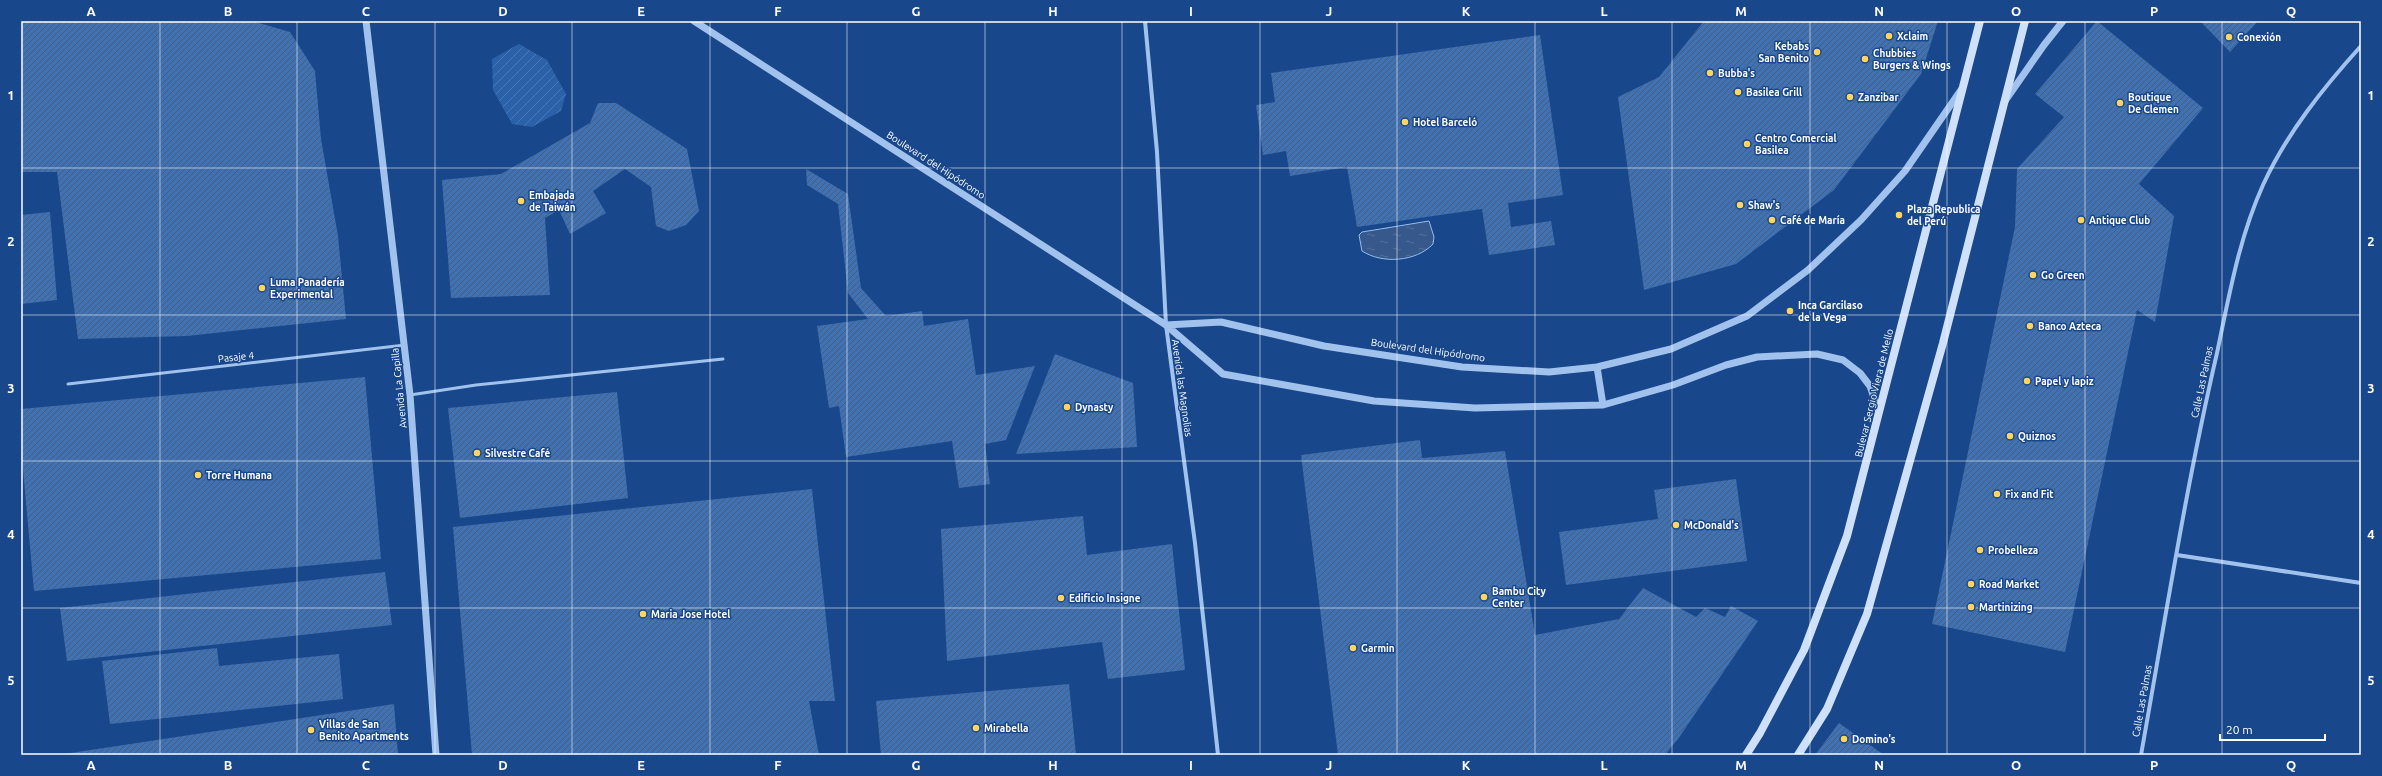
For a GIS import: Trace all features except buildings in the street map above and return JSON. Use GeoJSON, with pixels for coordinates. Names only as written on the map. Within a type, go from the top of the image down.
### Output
{"type":"FeatureCollection","features":[{"type":"Feature","properties":{"kind":"main road","name":"Bulevar Sergio Viera de Mello"},"geometry":{"type":"LineString","coordinates":[[1746,755],[1760,733],[1804,650],[1837,567],[1862,480],[1980,21]]}},
{"type":"Feature","properties":{"kind":"main road"},"geometry":{"type":"LineString","coordinates":[[1798,755],[1827,709],[1867,614],[1943,343],[2025,21]]}},
{"type":"Feature","properties":{"kind":"street","name":"Avenida La Capilla"},"geometry":{"type":"LineString","coordinates":[[366,21],[410,395],[436,755]]}},
{"type":"Feature","properties":{"kind":"street","name":"Boulevard del Hipódromo"},"geometry":{"type":"LineString","coordinates":[[694,21],[1166,325],[1223,374],[1374,402],[1475,408],[1603,405],[1673,384],[1726,365],[1757,357],[1817,354],[1843,360],[1860,373],[1870,386],[1879,412]]}},
{"type":"Feature","properties":{"kind":"street","name":"Avenida las Magnolias"},"geometry":{"type":"LineString","coordinates":[[1146,21],[1157,152],[1166,325],[1195,543],[1218,755]]}},
{"type":"Feature","properties":{"kind":"street"},"geometry":{"type":"LineString","coordinates":[[2003,105],[2044,45],[2064,21]]}},
{"type":"Feature","properties":{"kind":"street","name":"Calle Las Palmas"},"geometry":{"type":"LineString","coordinates":[[2141,755],[2205,402],[2242,240],[2264,185],[2298,121],[2361,46]]}},
{"type":"Feature","properties":{"kind":"street","name":"Boulevard del Hipódromo"},"geometry":{"type":"LineString","coordinates":[[1166,325],[1220,322],[1324,346],[1462,367],[1549,372],[1597,367],[1671,349],[1747,316],[1808,270],[1861,220],[1905,171],[1964,87]]}},
{"type":"Feature","properties":{"kind":"street"},"geometry":{"type":"LineString","coordinates":[[1597,367],[1603,405]]}},
{"type":"Feature","properties":{"kind":"street"},"geometry":{"type":"LineString","coordinates":[[2177,555],[2361,583]]}},
{"type":"Feature","properties":{"kind":"lane","name":"Pasaje 4"},"geometry":{"type":"LineString","coordinates":[[68,384],[405,346]]}},
{"type":"Feature","properties":{"kind":"lane"},"geometry":{"type":"LineString","coordinates":[[410,395],[476,385],[723,359]]}},
{"type":"Feature","properties":{"kind":"shaded area"},"geometry":{"type":"Polygon","coordinates":[[[519,44],[547,60],[566,94],[561,111],[532,127],[512,124],[493,90],[492,59],[519,44]]]}},
{"type":"Feature","properties":{"kind":"water"},"geometry":{"type":"Polygon","coordinates":[[[1429,221],[1434,237],[1433,244],[1418,255],[1408,258],[1389,259],[1379,258],[1362,251],[1359,235],[1362,232],[1429,221]]]}},
{"type":"Feature","properties":{"kind":"place","name":"Xclaim"},"geometry":{"type":"Point","coordinates":[1889,36]}},
{"type":"Feature","properties":{"kind":"place","name":"Conexión"},"geometry":{"type":"Point","coordinates":[2229,37]}},
{"type":"Feature","properties":{"kind":"place","name":"Kebabs San Benito"},"geometry":{"type":"Point","coordinates":[1817,52]}},
{"type":"Feature","properties":{"kind":"place","name":"Chubbies Burgers & Wings"},"geometry":{"type":"Point","coordinates":[1865,59]}},
{"type":"Feature","properties":{"kind":"place","name":"Bubba's"},"geometry":{"type":"Point","coordinates":[1710,73]}},
{"type":"Feature","properties":{"kind":"place","name":"Basilea Grill"},"geometry":{"type":"Point","coordinates":[1738,92]}},
{"type":"Feature","properties":{"kind":"place","name":"Zanzibar"},"geometry":{"type":"Point","coordinates":[1850,97]}},
{"type":"Feature","properties":{"kind":"place","name":"Boutique De Clemen"},"geometry":{"type":"Point","coordinates":[2120,103]}},
{"type":"Feature","properties":{"kind":"place","name":"Hotel Barceló"},"geometry":{"type":"Point","coordinates":[1405,122]}},
{"type":"Feature","properties":{"kind":"place","name":"Centro Comercial Basilea"},"geometry":{"type":"Point","coordinates":[1747,144]}},
{"type":"Feature","properties":{"kind":"place","name":"Embajada de Taiwán"},"geometry":{"type":"Point","coordinates":[521,201]}},
{"type":"Feature","properties":{"kind":"place","name":"Shaw's"},"geometry":{"type":"Point","coordinates":[1740,205]}},
{"type":"Feature","properties":{"kind":"place","name":"Plaza Republica del Perú"},"geometry":{"type":"Point","coordinates":[1899,215]}},
{"type":"Feature","properties":{"kind":"place","name":"Café de María"},"geometry":{"type":"Point","coordinates":[1772,220]}},
{"type":"Feature","properties":{"kind":"place","name":"Antique Club"},"geometry":{"type":"Point","coordinates":[2081,220]}},
{"type":"Feature","properties":{"kind":"place","name":"Go Green"},"geometry":{"type":"Point","coordinates":[2033,275]}},
{"type":"Feature","properties":{"kind":"place","name":"Luma Panadería Experimental"},"geometry":{"type":"Point","coordinates":[262,288]}},
{"type":"Feature","properties":{"kind":"place","name":"Inca Garcilaso de la Vega"},"geometry":{"type":"Point","coordinates":[1790,311]}},
{"type":"Feature","properties":{"kind":"place","name":"Banco Azteca"},"geometry":{"type":"Point","coordinates":[2030,326]}},
{"type":"Feature","properties":{"kind":"place","name":"Papel y lapiz"},"geometry":{"type":"Point","coordinates":[2027,381]}},
{"type":"Feature","properties":{"kind":"place","name":"Dynasty"},"geometry":{"type":"Point","coordinates":[1067,407]}},
{"type":"Feature","properties":{"kind":"place","name":"Quiznos"},"geometry":{"type":"Point","coordinates":[2010,436]}},
{"type":"Feature","properties":{"kind":"place","name":"Silvestre Café"},"geometry":{"type":"Point","coordinates":[477,453]}},
{"type":"Feature","properties":{"kind":"place","name":"Torre Humana"},"geometry":{"type":"Point","coordinates":[198,475]}},
{"type":"Feature","properties":{"kind":"place","name":"Fix and Fit"},"geometry":{"type":"Point","coordinates":[1997,494]}},
{"type":"Feature","properties":{"kind":"place","name":"McDonald's"},"geometry":{"type":"Point","coordinates":[1676,525]}},
{"type":"Feature","properties":{"kind":"place","name":"Probelleza"},"geometry":{"type":"Point","coordinates":[1980,550]}},
{"type":"Feature","properties":{"kind":"place","name":"Road Market"},"geometry":{"type":"Point","coordinates":[1971,584]}},
{"type":"Feature","properties":{"kind":"place","name":"Bambu City Center"},"geometry":{"type":"Point","coordinates":[1484,597]}},
{"type":"Feature","properties":{"kind":"place","name":"Edificio Insigne"},"geometry":{"type":"Point","coordinates":[1061,598]}},
{"type":"Feature","properties":{"kind":"place","name":"Martinizing"},"geometry":{"type":"Point","coordinates":[1971,607]}},
{"type":"Feature","properties":{"kind":"place","name":"Maria Jose Hotel"},"geometry":{"type":"Point","coordinates":[643,614]}},
{"type":"Feature","properties":{"kind":"place","name":"Garmin"},"geometry":{"type":"Point","coordinates":[1353,648]}},
{"type":"Feature","properties":{"kind":"place","name":"Mirabella"},"geometry":{"type":"Point","coordinates":[976,728]}},
{"type":"Feature","properties":{"kind":"place","name":"Villas de San Benito Apartments"},"geometry":{"type":"Point","coordinates":[311,730]}},
{"type":"Feature","properties":{"kind":"place","name":"Domino's"},"geometry":{"type":"Point","coordinates":[1844,739]}}]}
